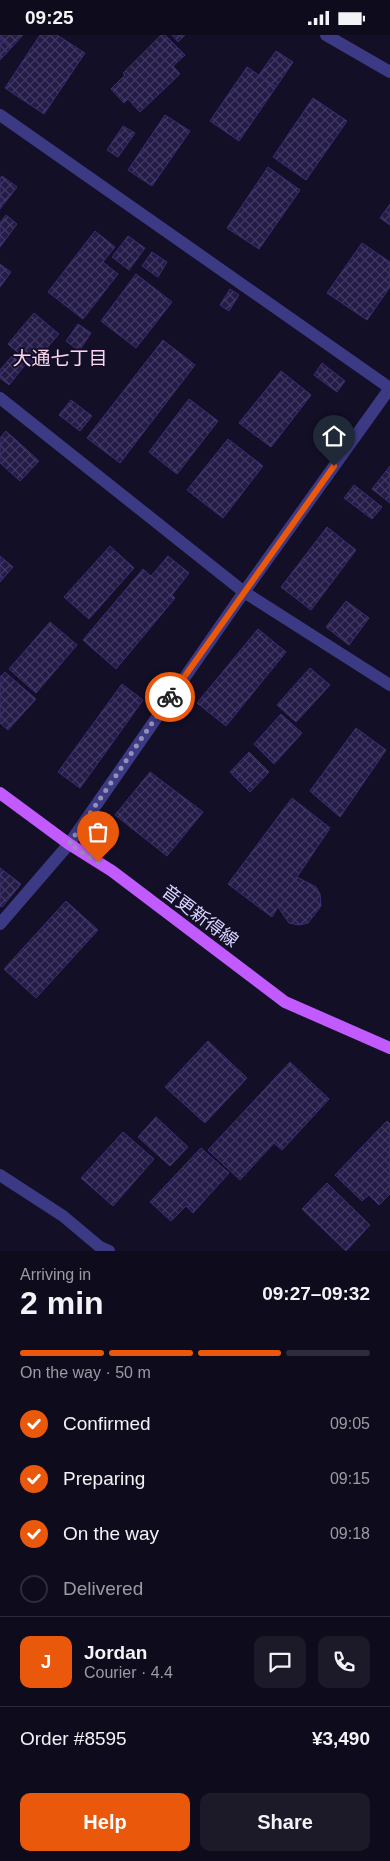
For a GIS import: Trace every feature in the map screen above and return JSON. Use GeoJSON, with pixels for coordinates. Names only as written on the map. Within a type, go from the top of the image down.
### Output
{"type":"FeatureCollection","features":[{"type":"Feature","properties":{"kind":"main road","name":"音更新得線"},"geometry":{"type":"LineString","coordinates":[[0,793],[69,844],[112,871],[285,1002],[390,1048]]}},
{"type":"Feature","properties":{"kind":"street"},"geometry":{"type":"LineString","coordinates":[[326,35],[390,72]]}},
{"type":"Feature","properties":{"kind":"street"},"geometry":{"type":"LineString","coordinates":[[0,115],[390,388],[244,592],[69,844],[0,924]]}},
{"type":"Feature","properties":{"kind":"street"},"geometry":{"type":"LineString","coordinates":[[0,399],[244,592],[390,685]]}},
{"type":"Feature","properties":{"kind":"street"},"geometry":{"type":"LineString","coordinates":[[0,1175],[63,1216],[100,1247],[109,1251]]}},
{"type":"Feature","properties":{"kind":"building"},"geometry":{"type":"Polygon","coordinates":[[[0,35],[23,35],[11,48],[0,38],[0,35]]]}},
{"type":"Feature","properties":{"kind":"building"},"geometry":{"type":"Polygon","coordinates":[[[40,35],[57,35],[85,53],[44,114],[5,88],[40,35]]]}},
{"type":"Feature","properties":{"kind":"building"},"geometry":{"type":"Polygon","coordinates":[[[161,35],[165,35],[185,55],[173,66],[180,74],[140,112],[128,99],[124,103],[111,89],[125,75],[123,73],[161,35]]]}},
{"type":"Feature","properties":{"kind":"building"},"geometry":{"type":"Polygon","coordinates":[[[172,35],[185,35],[178,42],[172,35]]]}},
{"type":"Feature","properties":{"kind":"building"},"geometry":{"type":"Polygon","coordinates":[[[0,38],[11,48],[0,60],[0,38]]]}},
{"type":"Feature","properties":{"kind":"building"},"geometry":{"type":"Polygon","coordinates":[[[276,51],[293,62],[276,87],[259,75],[276,51]]]}},
{"type":"Feature","properties":{"kind":"building"},"geometry":{"type":"Polygon","coordinates":[[[247,67],[276,87],[239,141],[210,121],[247,67]]]}},
{"type":"Feature","properties":{"kind":"building"},"geometry":{"type":"Polygon","coordinates":[[[313,98],[347,121],[306,180],[273,157],[313,98]]]}},
{"type":"Feature","properties":{"kind":"building"},"geometry":{"type":"Polygon","coordinates":[[[165,115],[190,131],[152,186],[128,170],[165,115]]]}},
{"type":"Feature","properties":{"kind":"building"},"geometry":{"type":"Polygon","coordinates":[[[123,126],[135,133],[118,157],[107,150],[123,126]]]}},
{"type":"Feature","properties":{"kind":"building"},"geometry":{"type":"Polygon","coordinates":[[[268,167],[300,190],[259,249],[227,228],[268,167]]]}},
{"type":"Feature","properties":{"kind":"building"},"geometry":{"type":"Polygon","coordinates":[[[2,176],[17,187],[0,209],[0,178],[2,176]]]}},
{"type":"Feature","properties":{"kind":"building"},"geometry":{"type":"Polygon","coordinates":[[[390,204],[390,225],[380,218],[390,204]]]}},
{"type":"Feature","properties":{"kind":"building"},"geometry":{"type":"Polygon","coordinates":[[[6,215],[17,224],[0,247],[0,223],[6,215]]]}},
{"type":"Feature","properties":{"kind":"building"},"geometry":{"type":"Polygon","coordinates":[[[95,231],[115,247],[103,262],[118,274],[83,319],[48,292],[95,231]]]}},
{"type":"Feature","properties":{"kind":"building"},"geometry":{"type":"Polygon","coordinates":[[[128,236],[145,248],[129,270],[112,257],[128,236]]]}},
{"type":"Feature","properties":{"kind":"building"},"geometry":{"type":"Polygon","coordinates":[[[362,243],[390,262],[390,287],[367,320],[327,293],[362,243]]]}},
{"type":"Feature","properties":{"kind":"building"},"geometry":{"type":"Polygon","coordinates":[[[152,252],[167,262],[158,277],[142,266],[152,252]]]}},
{"type":"Feature","properties":{"kind":"building"},"geometry":{"type":"Polygon","coordinates":[[[0,264],[11,272],[0,287],[0,264]]]}},
{"type":"Feature","properties":{"kind":"building"},"geometry":{"type":"Polygon","coordinates":[[[136,274],[172,302],[136,348],[101,321],[136,274]]]}},
{"type":"Feature","properties":{"kind":"building"},"geometry":{"type":"Polygon","coordinates":[[[230,289],[239,295],[229,311],[220,305],[230,289]]]}},
{"type":"Feature","properties":{"kind":"building"},"geometry":{"type":"Polygon","coordinates":[[[34,313],[59,334],[32,365],[8,344],[34,313]]]}},
{"type":"Feature","properties":{"kind":"building"},"geometry":{"type":"Polygon","coordinates":[[[78,324],[91,333],[79,351],[66,341],[78,324]]]}},
{"type":"Feature","properties":{"kind":"building"},"geometry":{"type":"Polygon","coordinates":[[[163,340],[195,365],[120,463],[87,438],[163,340]]]}},
{"type":"Feature","properties":{"kind":"building"},"geometry":{"type":"Polygon","coordinates":[[[12,356],[25,365],[9,385],[0,378],[0,370],[12,356]]]}},
{"type":"Feature","properties":{"kind":"building"},"geometry":{"type":"Polygon","coordinates":[[[322,363],[345,381],[337,392],[314,375],[322,363]]]}},
{"type":"Feature","properties":{"kind":"building"},"geometry":{"type":"Polygon","coordinates":[[[281,371],[311,395],[271,447],[239,423],[281,371]]]}},
{"type":"Feature","properties":{"kind":"building"},"geometry":{"type":"Polygon","coordinates":[[[189,399],[218,421],[177,474],[149,452],[189,399]]]}},
{"type":"Feature","properties":{"kind":"building"},"geometry":{"type":"Polygon","coordinates":[[[71,400],[92,416],[80,431],[59,415],[71,400]]]}},
{"type":"Feature","properties":{"kind":"building"},"geometry":{"type":"Polygon","coordinates":[[[6,431],[39,461],[20,481],[0,463],[0,438],[6,431]]]}},
{"type":"Feature","properties":{"kind":"building"},"geometry":{"type":"Polygon","coordinates":[[[228,439],[263,466],[223,518],[187,490],[228,439]]]}},
{"type":"Feature","properties":{"kind":"building"},"geometry":{"type":"Polygon","coordinates":[[[390,466],[390,503],[372,489],[390,466]]]}},
{"type":"Feature","properties":{"kind":"building"},"geometry":{"type":"Polygon","coordinates":[[[354,485],[382,507],[372,519],[344,498],[354,485]]]}},
{"type":"Feature","properties":{"kind":"building"},"geometry":{"type":"Polygon","coordinates":[[[327,527],[356,550],[311,610],[281,587],[327,527]]]}},
{"type":"Feature","properties":{"kind":"building"},"geometry":{"type":"Polygon","coordinates":[[[110,546],[134,568],[89,619],[64,597],[110,546]]]}},
{"type":"Feature","properties":{"kind":"building"},"geometry":{"type":"Polygon","coordinates":[[[0,556],[13,567],[0,582],[0,556]]]}},
{"type":"Feature","properties":{"kind":"building"},"geometry":{"type":"Polygon","coordinates":[[[168,556],[189,573],[172,595],[175,598],[116,669],[83,640],[143,569],[151,576],[168,556]]]}},
{"type":"Feature","properties":{"kind":"building"},"geometry":{"type":"Polygon","coordinates":[[[346,601],[369,618],[349,645],[326,627],[346,601]]]}},
{"type":"Feature","properties":{"kind":"building"},"geometry":{"type":"Polygon","coordinates":[[[50,622],[77,645],[36,693],[9,669],[50,622]]]}},
{"type":"Feature","properties":{"kind":"building"},"geometry":{"type":"Polygon","coordinates":[[[258,629],[286,652],[226,726],[197,703],[258,629]]]}},
{"type":"Feature","properties":{"kind":"building"},"geometry":{"type":"Polygon","coordinates":[[[310,668],[330,685],[296,722],[277,705],[310,668]]]}},
{"type":"Feature","properties":{"kind":"building"},"geometry":{"type":"Polygon","coordinates":[[[5,672],[36,699],[8,730],[0,723],[0,677],[5,672]]]}},
{"type":"Feature","properties":{"kind":"building"},"geometry":{"type":"Polygon","coordinates":[[[122,684],[143,700],[80,788],[58,772],[122,684]]]}},
{"type":"Feature","properties":{"kind":"building"},"geometry":{"type":"Polygon","coordinates":[[[281,714],[302,733],[274,764],[254,744],[281,714]]]}},
{"type":"Feature","properties":{"kind":"building"},"geometry":{"type":"Polygon","coordinates":[[[356,728],[386,750],[340,817],[310,791],[356,728]]]}},
{"type":"Feature","properties":{"kind":"building"},"geometry":{"type":"Polygon","coordinates":[[[249,752],[269,772],[250,792],[230,772],[249,752]]]}},
{"type":"Feature","properties":{"kind":"building"},"geometry":{"type":"Polygon","coordinates":[[[150,772],[203,812],[167,856],[115,815],[150,772]]]}},
{"type":"Feature","properties":{"kind":"building"},"geometry":{"type":"Polygon","coordinates":[[[292,798],[330,828],[297,877],[316,887],[320,894],[321,906],[308,923],[299,925],[289,923],[278,907],[272,917],[228,884],[292,798]]]}},
{"type":"Feature","properties":{"kind":"building"},"geometry":{"type":"Polygon","coordinates":[[[0,868],[21,884],[2,907],[0,906],[0,868]]]}},
{"type":"Feature","properties":{"kind":"building"},"geometry":{"type":"Polygon","coordinates":[[[66,901],[98,930],[36,998],[4,969],[66,901]]]}},
{"type":"Feature","properties":{"kind":"building"},"geometry":{"type":"Polygon","coordinates":[[[208,1041],[247,1078],[205,1123],[165,1087],[208,1041]]]}},
{"type":"Feature","properties":{"kind":"building"},"geometry":{"type":"Polygon","coordinates":[[[290,1062],[329,1099],[282,1150],[274,1143],[240,1180],[208,1150],[290,1062]]]}},
{"type":"Feature","properties":{"kind":"building"},"geometry":{"type":"Polygon","coordinates":[[[156,1117],[188,1147],[170,1166],[138,1137],[156,1117]]]}},
{"type":"Feature","properties":{"kind":"building"},"geometry":{"type":"Polygon","coordinates":[[[387,1121],[390,1124],[390,1194],[379,1205],[369,1195],[362,1201],[335,1175],[387,1121]]]}},
{"type":"Feature","properties":{"kind":"building"},"geometry":{"type":"Polygon","coordinates":[[[123,1132],[154,1159],[113,1206],[81,1178],[123,1132]]]}},
{"type":"Feature","properties":{"kind":"building"},"geometry":{"type":"Polygon","coordinates":[[[201,1148],[229,1173],[193,1213],[186,1206],[171,1221],[150,1202],[201,1148]]]}},
{"type":"Feature","properties":{"kind":"building"},"geometry":{"type":"Polygon","coordinates":[[[327,1183],[370,1225],[346,1251],[302,1209],[327,1183]]]}},
{"type":"Feature","properties":{"kind":"way so far"},"geometry":{"type":"LineString","coordinates":[[98,862],[69,844],[170,697]]}},
{"type":"Feature","properties":{"kind":"district","name":"大通七丁目"},"geometry":{"type":"Point","coordinates":[60,358]}},
{"type":"Feature","properties":{"kind":"route"},"geometry":{"type":"LineString","coordinates":[[170,697],[334,466]]}}]}
